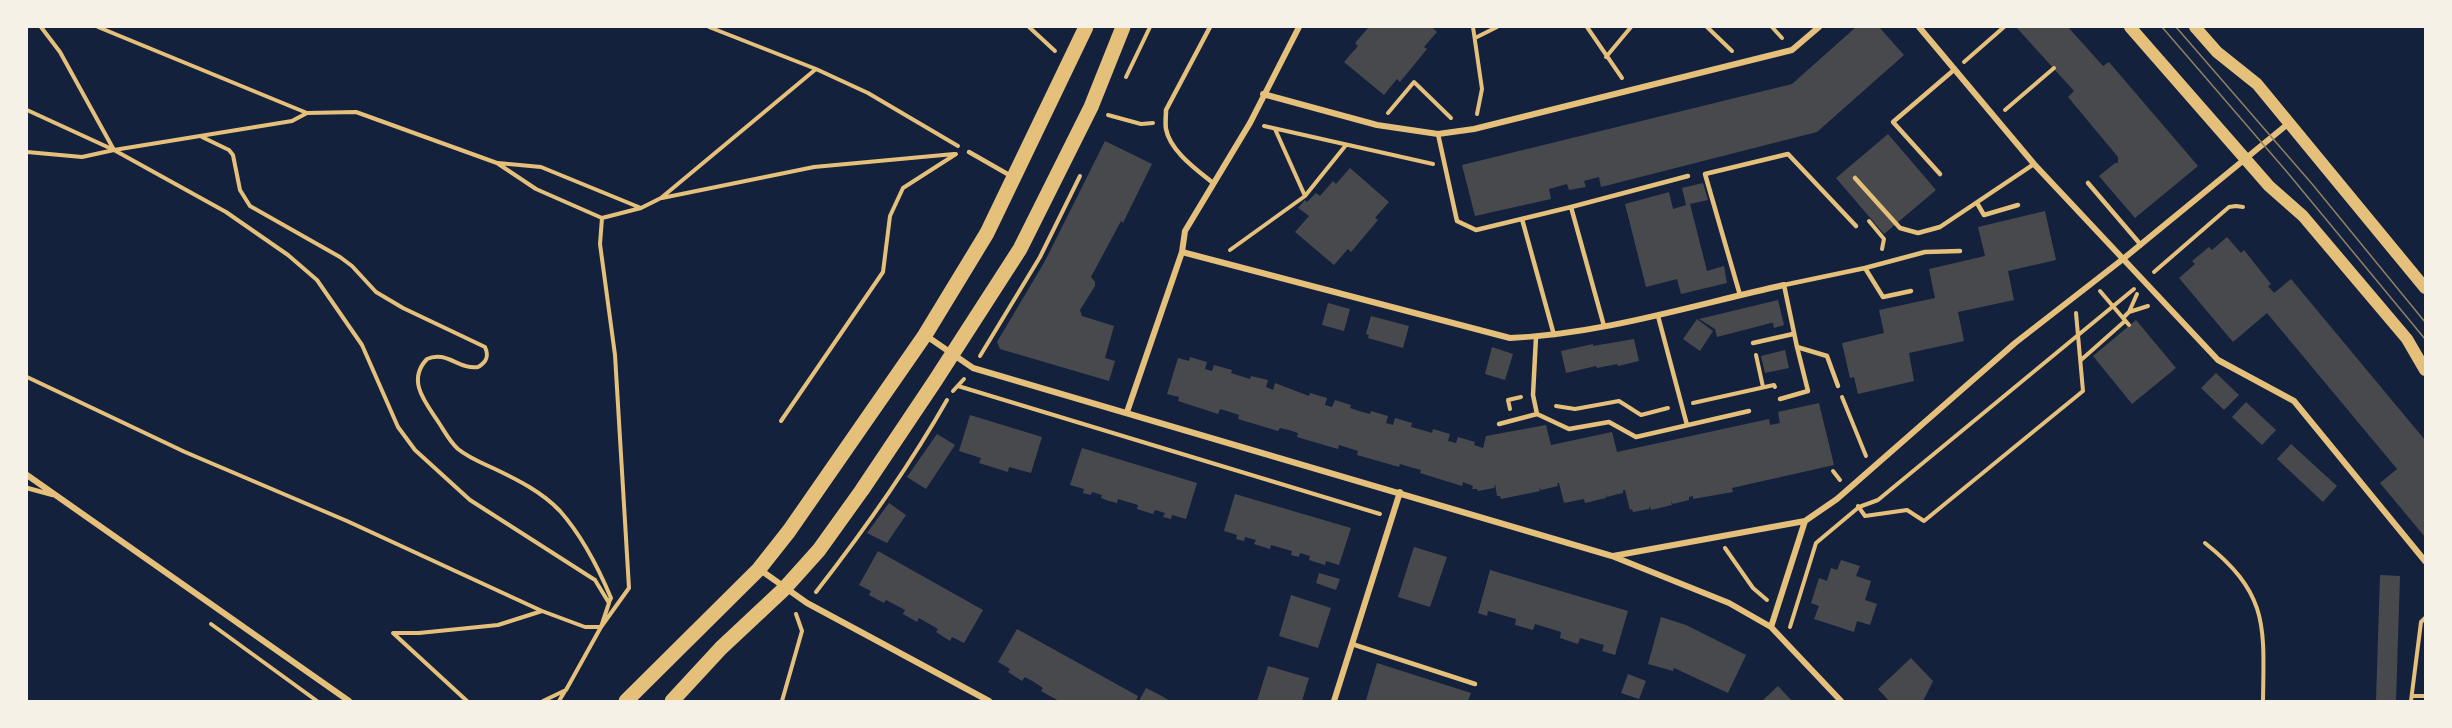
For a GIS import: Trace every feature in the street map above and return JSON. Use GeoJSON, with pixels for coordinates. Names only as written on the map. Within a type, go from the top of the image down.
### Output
{"type":"FeatureCollection","features":[{"type":"Feature","properties":{"kind":"main road"},"geometry":{"type":"LineString","coordinates":[[626,701],[759,569],[789,531],[925,335],[987,233],[1086,27]]}},
{"type":"Feature","properties":{"kind":"main road"},"geometry":{"type":"LineString","coordinates":[[672,701],[721,648],[784,589],[819,550],[953,355],[1029,231],[1091,107],[1124,27]]}},
{"type":"Feature","properties":{"kind":"main road"},"geometry":{"type":"LineString","coordinates":[[2130,27],[2269,186],[2304,216],[2407,339],[2425,370]]}},
{"type":"Feature","properties":{"kind":"main road"},"geometry":{"type":"LineString","coordinates":[[2195,27],[2217,52],[2257,84],[2425,288]]}},
{"type":"Feature","properties":{"kind":"street"},"geometry":{"type":"LineString","coordinates":[[1127,412],[1182,252],[1185,231],[1250,123],[1299,27]]}},
{"type":"Feature","properties":{"kind":"street"},"geometry":{"type":"LineString","coordinates":[[1263,94],[1377,124],[1438,134],[1474,129],[1792,50],[1819,27]]}},
{"type":"Feature","properties":{"kind":"street"},"geometry":{"type":"LineString","coordinates":[[1919,27],[2034,164],[2218,360],[2294,401],[2425,561]]}},
{"type":"Feature","properties":{"kind":"street"},"geometry":{"type":"LineString","coordinates":[[1612,556],[1805,521],[1848,490],[2015,343],[2141,245],[2289,123]]}},
{"type":"Feature","properties":{"kind":"street"},"geometry":{"type":"LineString","coordinates":[[1182,252],[1510,338],[1554,336],[1658,315],[1784,285]]}},
{"type":"Feature","properties":{"kind":"street"},"geometry":{"type":"LineString","coordinates":[[925,335],[973,368],[1612,556],[1729,603],[1770,627],[1841,701]]}},
{"type":"Feature","properties":{"kind":"street"},"geometry":{"type":"LineString","coordinates":[[27,475],[349,701]]}},
{"type":"Feature","properties":{"kind":"street"},"geometry":{"type":"LineString","coordinates":[[1335,701],[1400,492]]}},
{"type":"Feature","properties":{"kind":"street"},"geometry":{"type":"LineString","coordinates":[[1770,627],[1805,521]]}},
{"type":"Feature","properties":{"kind":"street"},"geometry":{"type":"LineString","coordinates":[[759,569],[784,589],[807,603],[989,701]]}},
{"type":"Feature","properties":{"kind":"lane"},"geometry":{"type":"LineString","coordinates":[[1210,27],[1166,110],[1166,131],[1182,158],[1213,183]]}},
{"type":"Feature","properties":{"kind":"lane"},"geometry":{"type":"LineString","coordinates":[[1940,174],[1893,122],[1955,69]]}},
{"type":"Feature","properties":{"kind":"lane"},"geometry":{"type":"LineString","coordinates":[[1438,134],[1457,221],[1476,230],[1688,176]]}},
{"type":"Feature","properties":{"kind":"lane"},"geometry":{"type":"LineString","coordinates":[[969,152],[1014,178]]}},
{"type":"Feature","properties":{"kind":"lane"},"geometry":{"type":"LineString","coordinates":[[1740,295],[1705,174],[1788,154],[1856,226]]}},
{"type":"Feature","properties":{"kind":"lane"},"geometry":{"type":"LineString","coordinates":[[1855,178],[1900,228],[1918,233],[1940,227],[2034,164]]}},
{"type":"Feature","properties":{"kind":"lane"},"geometry":{"type":"LineString","coordinates":[[2088,183],[2141,245]]}},
{"type":"Feature","properties":{"kind":"lane"},"geometry":{"type":"LineString","coordinates":[[1977,203],[1984,215],[2018,205]]}},
{"type":"Feature","properties":{"kind":"lane"},"geometry":{"type":"LineString","coordinates":[[1571,207],[1605,326]]}},
{"type":"Feature","properties":{"kind":"lane"},"geometry":{"type":"LineString","coordinates":[[1522,219],[1554,336]]}},
{"type":"Feature","properties":{"kind":"lane"},"geometry":{"type":"LineString","coordinates":[[1780,399],[1808,392],[1793,334],[1784,285],[1879,265],[1924,252],[1960,251]]}},
{"type":"Feature","properties":{"kind":"lane"},"geometry":{"type":"LineString","coordinates":[[1865,268],[1883,297],[1911,291]]}},
{"type":"Feature","properties":{"kind":"lane"},"geometry":{"type":"LineString","coordinates":[[1658,315],[1687,425]]}},
{"type":"Feature","properties":{"kind":"lane"},"geometry":{"type":"LineString","coordinates":[[1753,344],[1793,334]]}},
{"type":"Feature","properties":{"kind":"lane"},"geometry":{"type":"LineString","coordinates":[[1536,337],[1533,395],[1537,414]]}},
{"type":"Feature","properties":{"kind":"lane"},"geometry":{"type":"LineString","coordinates":[[1797,347],[1827,356],[1838,386]]}},
{"type":"Feature","properties":{"kind":"lane"},"geometry":{"type":"LineString","coordinates":[[1498,424],[1537,414],[1569,429],[1610,422],[1636,437],[1749,411]]}},
{"type":"Feature","properties":{"kind":"lane"},"geometry":{"type":"LineString","coordinates":[[27,488],[56,496]]}},
{"type":"Feature","properties":{"kind":"lane"},"geometry":{"type":"LineString","coordinates":[[1352,644],[1475,684]]}},
{"type":"Feature","properties":{"kind":"path"},"geometry":{"type":"LineString","coordinates":[[41,27],[60,52],[114,150]]}},
{"type":"Feature","properties":{"kind":"path"},"geometry":{"type":"LineString","coordinates":[[98,27],[307,113],[356,112],[497,163],[536,189],[602,218],[641,208],[661,198],[816,69]]}},
{"type":"Feature","properties":{"kind":"path"},"geometry":{"type":"LineString","coordinates":[[709,27],[816,69],[868,93],[969,152]]}},
{"type":"Feature","properties":{"kind":"path"},"geometry":{"type":"LineString","coordinates":[[1029,27],[1056,52],[1072,60]]}},
{"type":"Feature","properties":{"kind":"path"},"geometry":{"type":"LineString","coordinates":[[1473,27],[1482,89],[1474,129]]}},
{"type":"Feature","properties":{"kind":"path"},"geometry":{"type":"LineString","coordinates":[[1475,38],[1497,27]]}},
{"type":"Feature","properties":{"kind":"path"},"geometry":{"type":"LineString","coordinates":[[1587,27],[1632,91]]}},
{"type":"Feature","properties":{"kind":"path"},"geometry":{"type":"LineString","coordinates":[[1606,57],[1631,27]]}},
{"type":"Feature","properties":{"kind":"path"},"geometry":{"type":"LineString","coordinates":[[1707,27],[1745,62]]}},
{"type":"Feature","properties":{"kind":"path"},"geometry":{"type":"LineString","coordinates":[[1955,69],[2004,27]]}},
{"type":"Feature","properties":{"kind":"path"},"geometry":{"type":"LineString","coordinates":[[1996,119],[2054,68]]}},
{"type":"Feature","properties":{"kind":"path"},"geometry":{"type":"LineString","coordinates":[[1377,124],[1414,82],[1465,130]]}},
{"type":"Feature","properties":{"kind":"path"},"geometry":{"type":"LineString","coordinates":[[27,110],[114,150],[226,212],[288,255],[317,280],[362,345],[398,427],[415,450],[470,500],[595,580],[609,603]]}},
{"type":"Feature","properties":{"kind":"path"},"geometry":{"type":"LineString","coordinates":[[27,152],[74,158],[292,121],[307,113]]}},
{"type":"Feature","properties":{"kind":"path"},"geometry":{"type":"LineString","coordinates":[[1107,114],[1142,124],[1166,122]]}},
{"type":"Feature","properties":{"kind":"path"},"geometry":{"type":"LineString","coordinates":[[1250,123],[1445,166]]}},
{"type":"Feature","properties":{"kind":"path"},"geometry":{"type":"LineString","coordinates":[[1275,129],[1305,196]]}},
{"type":"Feature","properties":{"kind":"path"},"geometry":{"type":"LineString","coordinates":[[202,137],[229,150],[240,190],[250,206],[340,257],[352,266],[376,292],[403,308],[485,347],[488,354],[486,360],[478,368],[465,367],[443,356],[427,359],[419,369],[417,383],[420,394],[450,441],[458,449],[518,480],[542,495],[559,511],[589,551],[611,598],[601,627]]}},
{"type":"Feature","properties":{"kind":"path"},"geometry":{"type":"LineString","coordinates":[[1215,261],[1305,196],[1346,145]]}},
{"type":"Feature","properties":{"kind":"path"},"geometry":{"type":"LineString","coordinates":[[661,198],[814,167],[969,152]]}},
{"type":"Feature","properties":{"kind":"path"},"geometry":{"type":"LineString","coordinates":[[781,421],[883,272],[890,216],[903,188],[956,154]]}},
{"type":"Feature","properties":{"kind":"path"},"geometry":{"type":"LineString","coordinates":[[497,163],[541,167],[641,208]]}},
{"type":"Feature","properties":{"kind":"path"},"geometry":{"type":"LineString","coordinates":[[2149,276],[2229,207],[2243,207]]}},
{"type":"Feature","properties":{"kind":"path"},"geometry":{"type":"LineString","coordinates":[[559,701],[601,627],[629,588],[615,355],[600,244],[602,218]]}},
{"type":"Feature","properties":{"kind":"path"},"geometry":{"type":"LineString","coordinates":[[1856,226],[1869,221],[1884,239],[1879,265]]}},
{"type":"Feature","properties":{"kind":"path"},"geometry":{"type":"LineString","coordinates":[[2093,283],[2126,321]]}},
{"type":"Feature","properties":{"kind":"path"},"geometry":{"type":"LineString","coordinates":[[1721,535],[1725,551],[1753,588],[1775,608],[1789,629],[1816,543],[1859,507],[1878,500],[2135,288],[2138,291],[2126,321],[2080,360]]}},
{"type":"Feature","properties":{"kind":"path"},"geometry":{"type":"LineString","coordinates":[[1833,471],[1866,516],[1907,510],[1924,521],[2083,390],[2076,297]]}},
{"type":"Feature","properties":{"kind":"path"},"geometry":{"type":"LineString","coordinates":[[1753,344],[1763,387]]}},
{"type":"Feature","properties":{"kind":"path"},"geometry":{"type":"LineString","coordinates":[[27,377],[185,452],[347,521],[542,611],[585,627],[601,627]]}},
{"type":"Feature","properties":{"kind":"path"},"geometry":{"type":"LineString","coordinates":[[1508,400],[1533,395],[1551,405],[1575,409],[1619,401],[1641,415],[1681,404],[1774,385]]}},
{"type":"Feature","properties":{"kind":"path"},"geometry":{"type":"LineString","coordinates":[[958,386],[1392,518]]}},
{"type":"Feature","properties":{"kind":"path"},"geometry":{"type":"LineString","coordinates":[[1838,386],[1871,468]]}},
{"type":"Feature","properties":{"kind":"path"},"geometry":{"type":"LineString","coordinates":[[807,603],[837,565],[919,447],[952,393]]}},
{"type":"Feature","properties":{"kind":"path"},"geometry":{"type":"LineString","coordinates":[[2205,543],[2220,555],[2241,578],[2257,604],[2264,633],[2263,701]]}},
{"type":"Feature","properties":{"kind":"path"},"geometry":{"type":"LineString","coordinates":[[467,701],[393,633],[419,633],[498,625],[542,611]]}},
{"type":"Feature","properties":{"kind":"path"},"geometry":{"type":"LineString","coordinates":[[782,701],[802,630],[796,614]]}},
{"type":"Feature","properties":{"kind":"path"},"geometry":{"type":"LineString","coordinates":[[2425,618],[2421,622],[2412,699],[2425,696]]}},
{"type":"Feature","properties":{"kind":"path"},"geometry":{"type":"LineString","coordinates":[[543,701],[566,690]]}},
{"type":"Feature","properties":{"kind":"building"},"geometry":{"type":"Polygon","coordinates":[[[1369,27],[1432,27],[1437,32],[1424,47],[1427,49],[1400,82],[1397,79],[1384,95],[1344,62],[1358,46],[1355,43],[1369,27]]]}},
{"type":"Feature","properties":{"kind":"building"},"geometry":{"type":"Polygon","coordinates":[[[1856,27],[1879,27],[1904,55],[1817,132],[1601,187],[1599,177],[1584,181],[1586,187],[1569,190],[1567,184],[1549,189],[1551,199],[1475,216],[1462,165],[1792,84],[1856,27]]]}},
{"type":"Feature","properties":{"kind":"building"},"geometry":{"type":"Polygon","coordinates":[[[2016,27],[2068,27],[2103,66],[2109,62],[2198,166],[2135,218],[2099,176],[2118,163],[2118,157],[2068,97],[2074,91],[2016,27]]]}},
{"type":"Feature","properties":{"kind":"building"},"geometry":{"type":"Polygon","coordinates":[[[1888,134],[1936,190],[1884,234],[1836,178],[1888,134]]]}},
{"type":"Feature","properties":{"kind":"building"},"geometry":{"type":"Polygon","coordinates":[[[1105,141],[1152,164],[1123,223],[1121,221],[1091,277],[1095,286],[1080,310],[1082,316],[1114,326],[1105,358],[1115,361],[1109,381],[1000,349],[997,342],[1045,261],[1105,141]]]}},
{"type":"Feature","properties":{"kind":"building"},"geometry":{"type":"Polygon","coordinates":[[[1350,168],[1389,202],[1375,218],[1378,220],[1351,252],[1348,249],[1334,265],[1295,232],[1309,216],[1298,208],[1316,193],[1320,196],[1333,181],[1336,184],[1350,168]]]}},
{"type":"Feature","properties":{"kind":"building"},"geometry":{"type":"Polygon","coordinates":[[[1703,183],[1708,200],[1690,204],[1707,271],[1724,266],[1727,283],[1681,294],[1677,279],[1646,287],[1625,204],[1669,192],[1673,209],[1686,205],[1682,188],[1703,183]]]}},
{"type":"Feature","properties":{"kind":"building"},"geometry":{"type":"Polygon","coordinates":[[[2045,211],[2056,260],[2008,271],[2014,300],[1958,312],[1964,341],[1909,353],[1914,381],[1858,394],[1854,377],[1850,378],[1842,343],[1884,333],[1879,310],[1935,298],[1929,269],[1985,256],[1978,227],[2045,211]]]}},
{"type":"Feature","properties":{"kind":"building"},"geometry":{"type":"Polygon","coordinates":[[[2227,237],[2241,253],[2244,250],[2271,284],[2268,286],[2274,293],[2291,279],[2425,440],[2425,537],[2380,483],[2397,469],[2267,313],[2233,342],[2179,278],[2195,264],[2192,261],[2209,247],[2212,250],[2227,237]]]}},
{"type":"Feature","properties":{"kind":"building"},"geometry":{"type":"Polygon","coordinates":[[[1778,300],[1784,325],[1774,328],[1771,323],[1717,337],[1715,329],[1699,319],[1778,300]]]}},
{"type":"Feature","properties":{"kind":"building"},"geometry":{"type":"Polygon","coordinates":[[[1328,303],[1350,309],[1344,331],[1322,325],[1328,303]]]}},
{"type":"Feature","properties":{"kind":"building"},"geometry":{"type":"Polygon","coordinates":[[[1371,316],[1409,326],[1403,348],[1368,338],[1369,335],[1366,334],[1371,316]]]}},
{"type":"Feature","properties":{"kind":"building"},"geometry":{"type":"Polygon","coordinates":[[[1697,319],[1713,331],[1700,351],[1683,339],[1697,319]]]}},
{"type":"Feature","properties":{"kind":"building"},"geometry":{"type":"Polygon","coordinates":[[[2136,320],[2176,368],[2132,404],[2093,356],[2136,320]]]}},
{"type":"Feature","properties":{"kind":"building"},"geometry":{"type":"Polygon","coordinates":[[[1634,339],[1639,361],[1618,366],[1617,364],[1597,368],[1596,366],[1566,373],[1561,351],[1634,339]]]}},
{"type":"Feature","properties":{"kind":"building"},"geometry":{"type":"Polygon","coordinates":[[[1492,347],[1513,354],[1505,380],[1485,374],[1492,347]]]}},
{"type":"Feature","properties":{"kind":"building"},"geometry":{"type":"Polygon","coordinates":[[[1785,350],[1789,368],[1765,373],[1761,356],[1785,350]]]}},
{"type":"Feature","properties":{"kind":"building"},"geometry":{"type":"Polygon","coordinates":[[[1190,357],[1207,362],[1205,369],[1212,371],[1214,365],[1232,370],[1231,373],[1250,379],[1251,376],[1268,380],[1266,387],[1273,390],[1275,383],[1309,396],[1310,393],[1327,398],[1325,405],[1332,407],[1335,400],[1351,405],[1350,408],[1359,411],[1370,414],[1371,411],[1388,416],[1386,423],[1393,425],[1395,418],[1412,423],[1411,427],[1432,433],[1433,429],[1450,434],[1448,441],[1456,443],[1458,437],[1475,442],[1474,445],[1483,448],[1486,436],[1546,425],[1551,445],[1612,432],[1617,452],[1769,419],[1770,425],[1780,423],[1778,412],[1819,403],[1834,465],[1732,488],[1733,492],[1693,499],[1693,496],[1689,497],[1689,500],[1673,504],[1671,501],[1672,505],[1651,510],[1650,506],[1649,509],[1633,512],[1632,509],[1630,510],[1625,490],[1623,493],[1607,497],[1607,494],[1606,498],[1585,503],[1584,499],[1564,503],[1559,483],[1557,483],[1558,486],[1541,490],[1539,487],[1540,491],[1501,499],[1497,496],[1495,484],[1494,488],[1478,491],[1463,482],[1462,486],[1420,473],[1421,470],[1400,464],[1399,467],[1357,455],[1358,451],[1339,445],[1338,449],[1297,437],[1298,433],[1289,430],[1280,428],[1278,431],[1238,419],[1239,415],[1220,409],[1218,414],[1178,401],[1179,397],[1167,394],[1178,358],[1189,361],[1190,357]]]}},
{"type":"Feature","properties":{"kind":"building"},"geometry":{"type":"Polygon","coordinates":[[[2216,373],[2239,395],[2224,410],[2201,388],[2216,373]]]}},
{"type":"Feature","properties":{"kind":"building"},"geometry":{"type":"Polygon","coordinates":[[[2246,402],[2276,430],[2262,445],[2232,417],[2246,402]]]}},
{"type":"Feature","properties":{"kind":"building"},"geometry":{"type":"Polygon","coordinates":[[[970,415],[1042,437],[1031,473],[1009,467],[1008,472],[979,463],[981,458],[959,451],[970,415]]]}},
{"type":"Feature","properties":{"kind":"building"},"geometry":{"type":"Polygon","coordinates":[[[937,434],[955,445],[926,489],[907,477],[937,434]]]}},
{"type":"Feature","properties":{"kind":"building"},"geometry":{"type":"Polygon","coordinates":[[[2291,444],[2337,486],[2323,502],[2277,459],[2291,444]]]}},
{"type":"Feature","properties":{"kind":"building"},"geometry":{"type":"Polygon","coordinates":[[[1082,448],[1197,483],[1186,519],[1172,515],[1171,519],[1163,517],[1165,513],[1155,510],[1153,514],[1137,509],[1138,505],[1118,499],[1117,503],[1109,501],[1101,498],[1102,495],[1092,492],[1091,495],[1083,493],[1084,489],[1070,485],[1082,448]]]}},
{"type":"Feature","properties":{"kind":"building"},"geometry":{"type":"Polygon","coordinates":[[[1235,494],[1351,528],[1339,565],[1326,561],[1325,565],[1309,560],[1310,556],[1300,553],[1299,557],[1291,555],[1292,551],[1271,545],[1270,549],[1254,544],[1256,540],[1245,537],[1244,541],[1236,539],[1237,535],[1224,531],[1235,494]]]}},
{"type":"Feature","properties":{"kind":"building"},"geometry":{"type":"Polygon","coordinates":[[[889,503],[906,515],[887,543],[867,533],[889,503]]]}},
{"type":"Feature","properties":{"kind":"building"},"geometry":{"type":"Polygon","coordinates":[[[1414,547],[1447,557],[1430,607],[1398,597],[1414,547]]]}},
{"type":"Feature","properties":{"kind":"building"},"geometry":{"type":"Polygon","coordinates":[[[878,551],[983,610],[964,643],[952,637],[950,641],[936,632],[938,629],[919,618],[917,622],[903,614],[905,610],[886,600],[884,603],[869,595],[871,591],[859,585],[878,551]]]}},
{"type":"Feature","properties":{"kind":"building"},"geometry":{"type":"Polygon","coordinates":[[[1841,560],[1860,566],[1856,576],[1871,581],[1865,600],[1877,604],[1870,625],[1857,621],[1854,632],[1814,619],[1819,606],[1811,603],[1819,578],[1827,581],[1831,568],[1837,570],[1841,560]]]}},
{"type":"Feature","properties":{"kind":"building"},"geometry":{"type":"Polygon","coordinates":[[[1490,570],[1628,611],[1615,655],[1602,651],[1604,645],[1580,638],[1578,644],[1560,638],[1561,632],[1535,624],[1533,630],[1515,625],[1516,619],[1488,611],[1487,616],[1478,613],[1490,570]]]}},
{"type":"Feature","properties":{"kind":"building"},"geometry":{"type":"Polygon","coordinates":[[[1319,573],[1340,579],[1336,590],[1316,583],[1319,573]]]}},
{"type":"Feature","properties":{"kind":"building"},"geometry":{"type":"Polygon","coordinates":[[[2380,575],[2400,576],[2396,701],[2376,701],[2380,575]]]}},
{"type":"Feature","properties":{"kind":"building"},"geometry":{"type":"Polygon","coordinates":[[[1291,595],[1331,608],[1318,648],[1279,636],[1291,595]]]}},
{"type":"Feature","properties":{"kind":"building"},"geometry":{"type":"Polygon","coordinates":[[[1661,617],[1686,625],[1746,655],[1728,693],[1674,668],[1673,671],[1648,664],[1661,617]]]}},
{"type":"Feature","properties":{"kind":"building"},"geometry":{"type":"Polygon","coordinates":[[[1017,629],[1138,696],[1136,701],[1059,701],[1041,691],[1043,688],[1025,677],[1022,681],[1008,672],[1010,669],[998,662],[1017,629]]]}},
{"type":"Feature","properties":{"kind":"building"},"geometry":{"type":"Polygon","coordinates":[[[1911,658],[1933,681],[1923,701],[1889,701],[1878,689],[1911,658]]]}},
{"type":"Feature","properties":{"kind":"building"},"geometry":{"type":"Polygon","coordinates":[[[1377,663],[1471,693],[1468,701],[1366,700],[1377,663]]]}},
{"type":"Feature","properties":{"kind":"building"},"geometry":{"type":"Polygon","coordinates":[[[1268,666],[1309,678],[1302,701],[1257,701],[1268,666]]]}},
{"type":"Feature","properties":{"kind":"building"},"geometry":{"type":"Polygon","coordinates":[[[1628,674],[1646,681],[1639,699],[1621,693],[1628,674]]]}},
{"type":"Feature","properties":{"kind":"building"},"geometry":{"type":"Polygon","coordinates":[[[1778,686],[1792,701],[1762,701],[1778,686]]]}},
{"type":"Feature","properties":{"kind":"building"},"geometry":{"type":"Polygon","coordinates":[[[1146,688],[1160,695],[1170,701],[1139,701],[1146,688]]]}},
{"type":"Feature","properties":{"kind":"tram line"},"geometry":{"type":"LineString","coordinates":[[2162,27],[2287,172],[2425,339]]}},
{"type":"Feature","properties":{"kind":"tram line"},"geometry":{"type":"LineString","coordinates":[[2176,27],[2313,185],[2425,322]]}}]}
